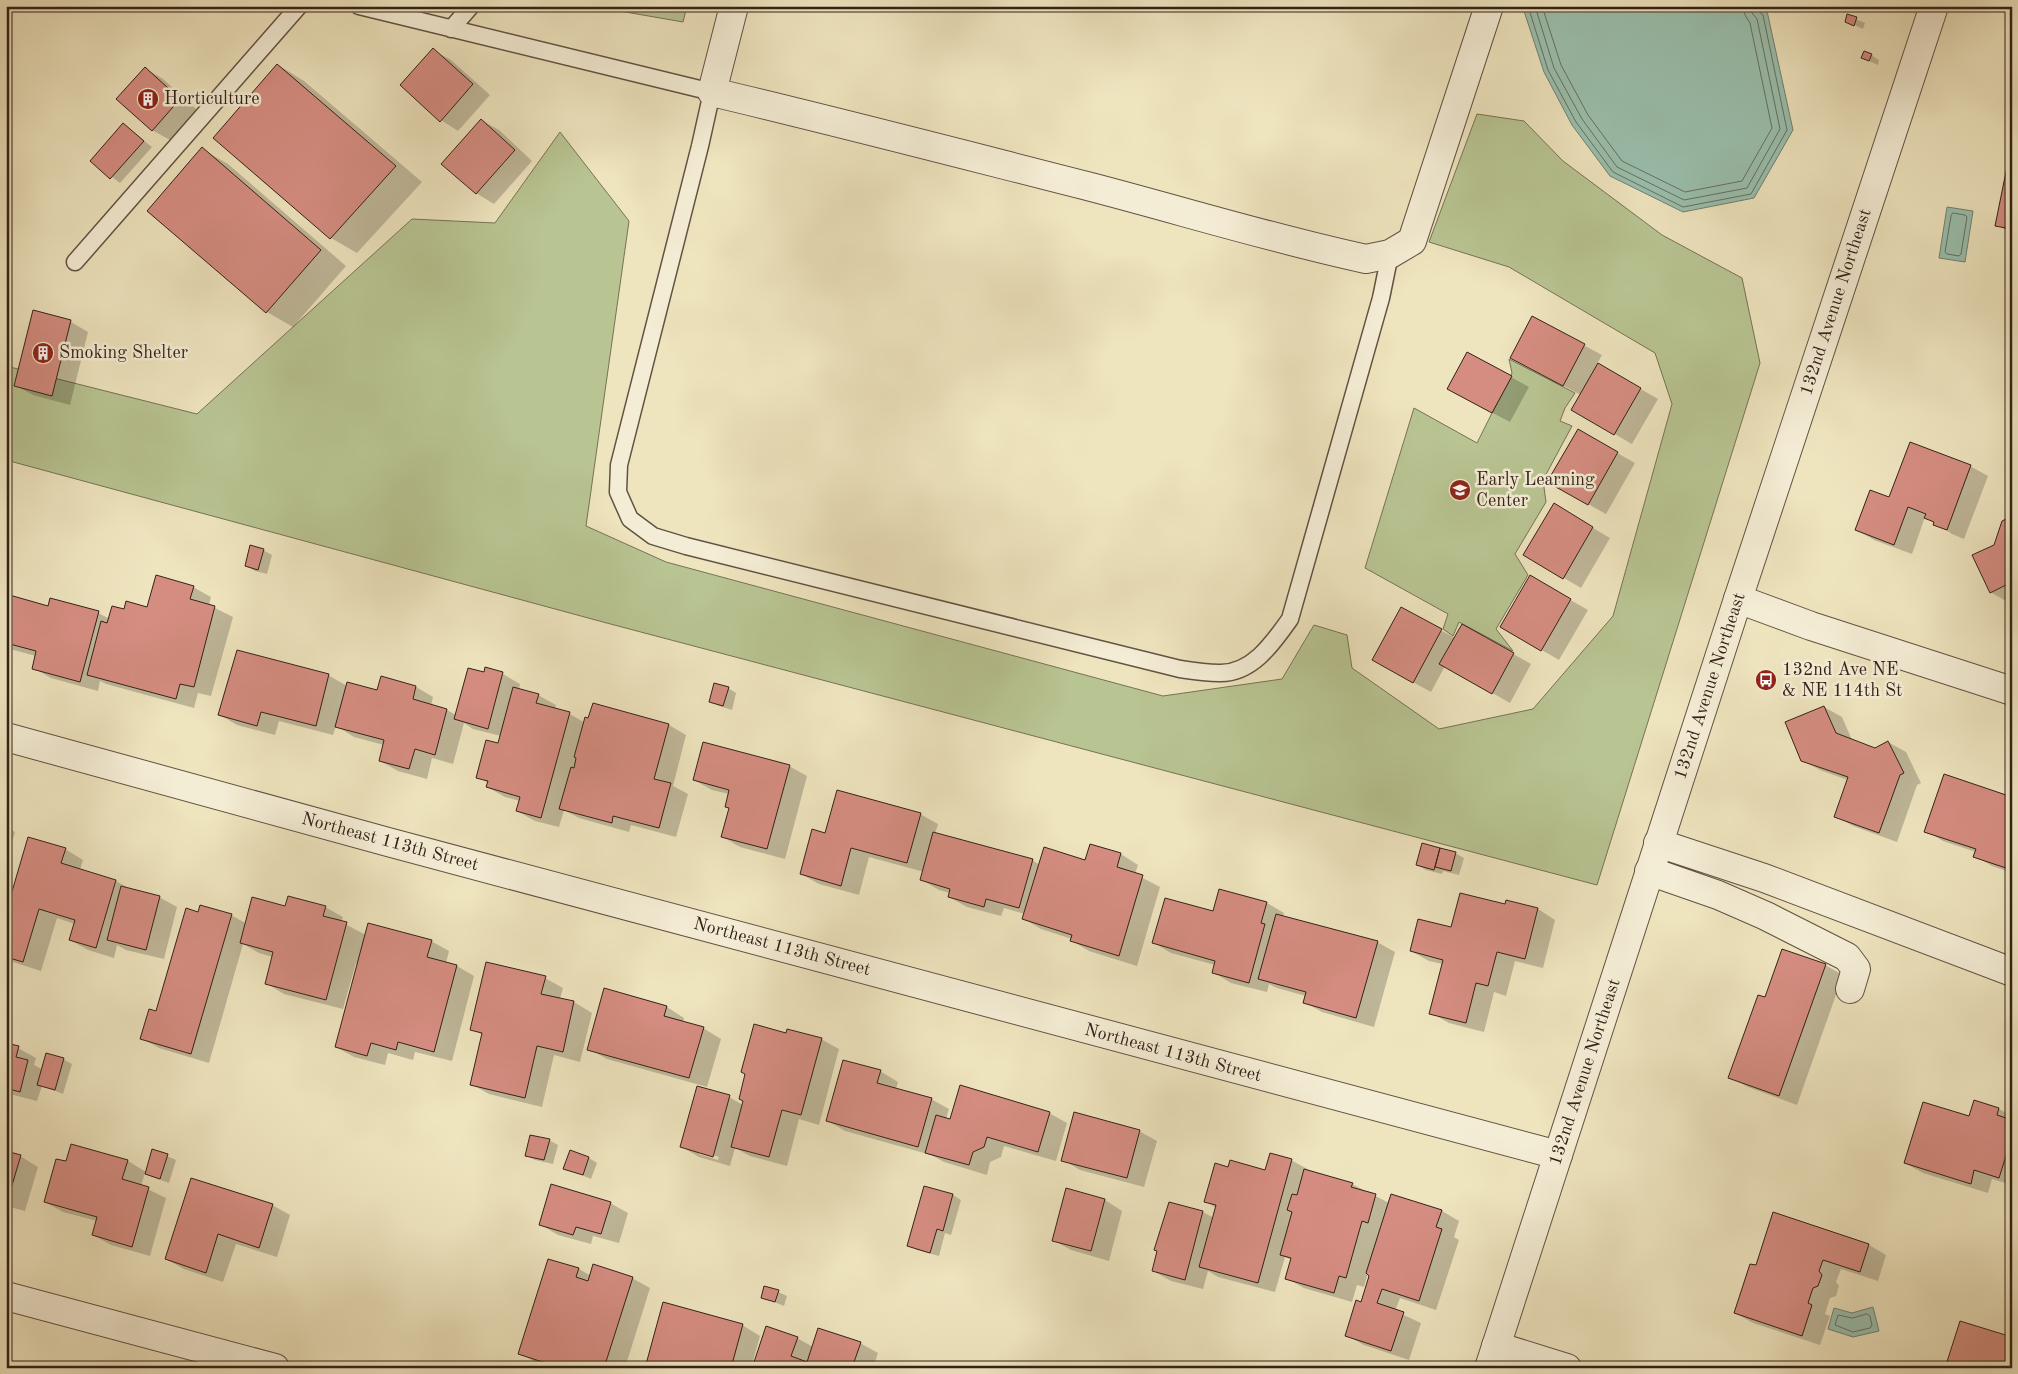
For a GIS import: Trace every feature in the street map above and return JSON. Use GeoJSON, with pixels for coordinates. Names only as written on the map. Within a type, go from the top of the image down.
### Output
{"type":"FeatureCollection","features":[{"type":"Feature","properties":{"kind":"street"},"geometry":{"type":"LineString","coordinates":[[734,6],[712,92],[805,114],[1366,259],[1390,254],[1412,241],[1489,6]]}},
{"type":"Feature","properties":{"kind":"street","name":"132nd Avenue Northeast"},"geometry":{"type":"LineString","coordinates":[[1493,1357],[1658,843],[1934,6]]}},
{"type":"Feature","properties":{"kind":"street"},"geometry":{"type":"LineString","coordinates":[[1738,600],[1811,626],[2012,691]]}},
{"type":"Feature","properties":{"kind":"street","name":"Northeast 113th Street"},"geometry":{"type":"LineString","coordinates":[[6,737],[388,842],[1558,1155]]}},
{"type":"Feature","properties":{"kind":"street"},"geometry":{"type":"LineString","coordinates":[[1658,843],[1764,878],[2012,972]]}},
{"type":"Feature","properties":{"kind":"street"},"geometry":{"type":"LineString","coordinates":[[1649,871],[1718,895],[1758,912],[1847,957],[1856,969],[1850,990]]}},
{"type":"Feature","properties":{"kind":"street"},"geometry":{"type":"LineString","coordinates":[[6,1296],[275,1368]]}},
{"type":"Feature","properties":{"kind":"street"},"geometry":{"type":"LineString","coordinates":[[1493,1357],[1567,1368]]}},
{"type":"Feature","properties":{"kind":"lane"},"geometry":{"type":"LineString","coordinates":[[75,262],[299,6]]}},
{"type":"Feature","properties":{"kind":"lane"},"geometry":{"type":"LineString","coordinates":[[359,6],[712,92],[620,465],[618,492],[630,519],[653,536],[686,546],[1180,669],[1221,674],[1243,669],[1272,646],[1290,619],[1381,298],[1390,254]]}},
{"type":"Feature","properties":{"kind":"lane"},"geometry":{"type":"LineString","coordinates":[[452,29],[471,6]]}},
{"type":"Feature","properties":{"kind":"shaded area"},"geometry":{"type":"Polygon","coordinates":[[[591,6],[687,6],[683,22],[591,6]]]}},
{"type":"Feature","properties":{"kind":"shaded area"},"geometry":{"type":"Polygon","coordinates":[[[1477,114],[1524,121],[1563,161],[1662,235],[1742,278],[1760,363],[1597,885],[603,622],[6,460],[6,366],[197,414],[412,219],[495,223],[560,132],[629,221],[586,526],[666,562],[1163,696],[1282,679],[1314,625],[1347,635],[1352,668],[1439,729],[1533,709],[1613,616],[1672,404],[1655,353],[1509,267],[1429,242],[1477,114]]]}},
{"type":"Feature","properties":{"kind":"shaded area"},"geometry":{"type":"Polygon","coordinates":[[[1509,359],[1575,393],[1565,408],[1560,421],[1572,426],[1543,480],[1546,502],[1515,554],[1528,575],[1496,629],[1513,651],[1459,622],[1453,636],[1443,629],[1448,614],[1365,568],[1414,408],[1477,443],[1512,373],[1509,359]]]}},
{"type":"Feature","properties":{"kind":"water"},"geometry":{"type":"Polygon","coordinates":[[[1525,6],[1759,6],[1767,11],[1793,130],[1754,198],[1683,212],[1610,176],[1572,125],[1544,72],[1523,8],[1525,6]]]}},
{"type":"Feature","properties":{"kind":"water"},"geometry":{"type":"Polygon","coordinates":[[[1947,207],[1973,211],[1965,262],[1939,258],[1947,207]]]}},
{"type":"Feature","properties":{"kind":"water"},"geometry":{"type":"Polygon","coordinates":[[[1873,1307],[1879,1331],[1853,1337],[1828,1329],[1834,1308],[1852,1313],[1873,1307]]]}},
{"type":"Feature","properties":{"kind":"building"},"geometry":{"type":"Polygon","coordinates":[[[1847,14],[1857,17],[1854,26],[1845,22],[1847,14]]]}},
{"type":"Feature","properties":{"kind":"building"},"geometry":{"type":"Polygon","coordinates":[[[433,48],[473,84],[440,122],[400,85],[433,48]]]}},
{"type":"Feature","properties":{"kind":"building"},"geometry":{"type":"Polygon","coordinates":[[[1864,51],[1872,54],[1869,61],[1861,58],[1864,51]]]}},
{"type":"Feature","properties":{"kind":"building"},"geometry":{"type":"Polygon","coordinates":[[[277,64],[396,166],[330,239],[213,138],[277,64]]]}},
{"type":"Feature","properties":{"kind":"building","name":"Horticulture"},"geometry":{"type":"Polygon","coordinates":[[[145,67],[180,99],[152,131],[116,99],[145,67]]]}},
{"type":"Feature","properties":{"kind":"building"},"geometry":{"type":"Polygon","coordinates":[[[481,119],[515,150],[476,194],[441,164],[481,119]]]}},
{"type":"Feature","properties":{"kind":"building"},"geometry":{"type":"Polygon","coordinates":[[[123,123],[144,141],[110,179],[90,161],[123,123]]]}},
{"type":"Feature","properties":{"kind":"building"},"geometry":{"type":"Polygon","coordinates":[[[202,147],[321,250],[266,313],[147,211],[202,147]]]}},
{"type":"Feature","properties":{"kind":"building"},"geometry":{"type":"Polygon","coordinates":[[[2010,152],[2012,152],[2012,229],[1995,226],[2010,152]]]}},
{"type":"Feature","properties":{"kind":"building","name":"Smoking Shelter"},"geometry":{"type":"Polygon","coordinates":[[[33,310],[71,320],[52,396],[14,386],[33,310]]]}},
{"type":"Feature","properties":{"kind":"building"},"geometry":{"type":"Polygon","coordinates":[[[1532,316],[1585,344],[1563,386],[1510,358],[1532,316]]]}},
{"type":"Feature","properties":{"kind":"building"},"geometry":{"type":"Polygon","coordinates":[[[1467,352],[1512,376],[1492,413],[1447,389],[1467,352]]]}},
{"type":"Feature","properties":{"kind":"building"},"geometry":{"type":"Polygon","coordinates":[[[1598,363],[1641,388],[1614,435],[1571,410],[1598,363]]]}},
{"type":"Feature","properties":{"kind":"building"},"geometry":{"type":"Polygon","coordinates":[[[1578,429],[1618,452],[1588,505],[1547,482],[1578,429]]]}},
{"type":"Feature","properties":{"kind":"building"},"geometry":{"type":"Polygon","coordinates":[[[1910,442],[1971,465],[1947,530],[1933,525],[1934,522],[1924,518],[1926,514],[1908,507],[1894,545],[1855,530],[1870,490],[1889,497],[1910,442]]]}},
{"type":"Feature","properties":{"kind":"building"},"geometry":{"type":"Polygon","coordinates":[[[1554,503],[1593,527],[1563,579],[1523,555],[1554,503]]]}},
{"type":"Feature","properties":{"kind":"building"},"geometry":{"type":"Polygon","coordinates":[[[2012,516],[2012,582],[1990,593],[1972,555],[1994,545],[2002,521],[2012,516]]]}},
{"type":"Feature","properties":{"kind":"building"},"geometry":{"type":"Polygon","coordinates":[[[250,545],[264,549],[258,570],[245,566],[250,545]]]}},
{"type":"Feature","properties":{"kind":"building"},"geometry":{"type":"Polygon","coordinates":[[[156,575],[194,586],[190,599],[215,606],[194,687],[180,684],[176,699],[87,675],[101,621],[107,623],[112,606],[124,609],[126,601],[147,607],[156,575]]]}},
{"type":"Feature","properties":{"kind":"building"},"geometry":{"type":"Polygon","coordinates":[[[1530,575],[1571,599],[1541,651],[1500,627],[1530,575]]]}},
{"type":"Feature","properties":{"kind":"building"},"geometry":{"type":"Polygon","coordinates":[[[6,594],[48,606],[50,598],[99,611],[80,682],[32,669],[36,651],[6,643],[6,594]]]}},
{"type":"Feature","properties":{"kind":"building"},"geometry":{"type":"Polygon","coordinates":[[[1401,607],[1442,629],[1413,683],[1372,660],[1401,607]]]}},
{"type":"Feature","properties":{"kind":"building"},"geometry":{"type":"Polygon","coordinates":[[[1462,624],[1514,653],[1492,694],[1439,664],[1462,624]]]}},
{"type":"Feature","properties":{"kind":"building"},"geometry":{"type":"Polygon","coordinates":[[[237,650],[329,674],[316,726],[261,712],[257,726],[218,715],[237,650]]]}},
{"type":"Feature","properties":{"kind":"building"},"geometry":{"type":"Polygon","coordinates":[[[485,667],[503,672],[488,729],[454,719],[468,668],[484,672],[485,667]]]}},
{"type":"Feature","properties":{"kind":"building"},"geometry":{"type":"Polygon","coordinates":[[[381,676],[416,686],[413,699],[447,709],[435,755],[415,749],[409,769],[379,761],[384,740],[335,727],[347,682],[377,690],[381,676]]]}},
{"type":"Feature","properties":{"kind":"building"},"geometry":{"type":"Polygon","coordinates":[[[714,683],[729,687],[723,706],[709,702],[714,683]]]}},
{"type":"Feature","properties":{"kind":"building"},"geometry":{"type":"Polygon","coordinates":[[[513,687],[539,694],[536,703],[570,712],[541,818],[516,811],[520,797],[486,787],[488,781],[476,778],[486,740],[498,743],[513,687]]]}},
{"type":"Feature","properties":{"kind":"building"},"geometry":{"type":"Polygon","coordinates":[[[593,703],[669,724],[654,779],[671,783],[659,828],[613,816],[612,823],[559,809],[571,767],[574,768],[576,758],[574,757],[585,717],[588,718],[593,703]]]}},
{"type":"Feature","properties":{"kind":"building"},"geometry":{"type":"Polygon","coordinates":[[[1824,706],[1836,733],[1875,748],[1888,741],[1904,773],[1900,775],[1879,833],[1834,817],[1848,777],[1801,761],[1785,722],[1824,706]]]}},
{"type":"Feature","properties":{"kind":"building"},"geometry":{"type":"Polygon","coordinates":[[[703,742],[790,765],[767,849],[721,837],[729,808],[725,807],[729,790],[693,780],[703,742]]]}},
{"type":"Feature","properties":{"kind":"building"},"geometry":{"type":"Polygon","coordinates":[[[1944,774],[2012,797],[2012,870],[1973,857],[1976,849],[1924,832],[1944,774]]]}},
{"type":"Feature","properties":{"kind":"building"},"geometry":{"type":"Polygon","coordinates":[[[837,790],[921,813],[907,863],[851,848],[841,886],[800,874],[812,829],[825,833],[837,790]]]}},
{"type":"Feature","properties":{"kind":"building"},"geometry":{"type":"Polygon","coordinates":[[[933,832],[1033,859],[1019,908],[986,899],[984,907],[948,897],[950,889],[920,880],[933,832]]]}},
{"type":"Feature","properties":{"kind":"building"},"geometry":{"type":"Polygon","coordinates":[[[28,837],[66,848],[61,863],[116,880],[96,948],[69,940],[75,920],[39,909],[23,962],[6,957],[6,912],[28,837]]]}},
{"type":"Feature","properties":{"kind":"building"},"geometry":{"type":"Polygon","coordinates":[[[1422,843],[1440,848],[1434,870],[1416,865],[1422,843]]]}},
{"type":"Feature","properties":{"kind":"building"},"geometry":{"type":"Polygon","coordinates":[[[1090,844],[1121,853],[1117,867],[1143,875],[1119,956],[1070,941],[1072,935],[1022,919],[1044,847],[1085,860],[1090,844]]]}},
{"type":"Feature","properties":{"kind":"building"},"geometry":{"type":"Polygon","coordinates":[[[1440,848],[1456,852],[1451,871],[1435,867],[1440,848]]]}},
{"type":"Feature","properties":{"kind":"building"},"geometry":{"type":"Polygon","coordinates":[[[121,886],[160,896],[146,950],[107,940],[121,886]]]}},
{"type":"Feature","properties":{"kind":"building"},"geometry":{"type":"Polygon","coordinates":[[[1219,889],[1267,902],[1261,923],[1265,924],[1249,983],[1212,973],[1215,961],[1152,943],[1165,898],[1213,911],[1219,889]]]}},
{"type":"Feature","properties":{"kind":"building"},"geometry":{"type":"Polygon","coordinates":[[[1460,893],[1505,904],[1506,900],[1538,908],[1525,959],[1497,952],[1488,986],[1476,983],[1466,1023],[1429,1014],[1443,960],[1410,951],[1418,919],[1451,927],[1460,893]]]}},
{"type":"Feature","properties":{"kind":"building"},"geometry":{"type":"Polygon","coordinates":[[[288,896],[326,906],[323,916],[347,922],[326,1000],[265,984],[273,952],[240,943],[252,897],[285,906],[288,896]]]}},
{"type":"Feature","properties":{"kind":"building"},"geometry":{"type":"Polygon","coordinates":[[[200,905],[232,914],[191,1054],[140,1039],[149,1009],[156,1011],[186,908],[198,912],[200,905]]]}},
{"type":"Feature","properties":{"kind":"building"},"geometry":{"type":"Polygon","coordinates":[[[1276,914],[1378,941],[1356,1018],[1303,1003],[1306,992],[1258,979],[1276,914]]]}},
{"type":"Feature","properties":{"kind":"building"},"geometry":{"type":"Polygon","coordinates":[[[368,923],[432,940],[427,957],[457,965],[434,1052],[398,1042],[396,1050],[371,1043],[367,1056],[335,1047],[368,923]]]}},
{"type":"Feature","properties":{"kind":"building"},"geometry":{"type":"Polygon","coordinates":[[[1782,949],[1826,964],[1779,1096],[1728,1078],[1758,995],[1765,997],[1782,949]]]}},
{"type":"Feature","properties":{"kind":"building"},"geometry":{"type":"Polygon","coordinates":[[[486,962],[546,976],[541,994],[574,1001],[563,1052],[537,1046],[525,1098],[470,1085],[482,1033],[470,1030],[486,962]]]}},
{"type":"Feature","properties":{"kind":"building"},"geometry":{"type":"Polygon","coordinates":[[[604,988],[667,1006],[664,1016],[704,1027],[689,1078],[587,1050],[604,988]]]}},
{"type":"Feature","properties":{"kind":"building"},"geometry":{"type":"Polygon","coordinates":[[[754,1024],[786,1033],[787,1029],[822,1038],[801,1115],[782,1110],[769,1157],[731,1147],[743,1101],[739,1099],[745,1074],[741,1072],[754,1024]]]}},
{"type":"Feature","properties":{"kind":"building"},"geometry":{"type":"Polygon","coordinates":[[[6,1043],[19,1046],[16,1057],[28,1060],[20,1092],[6,1088],[6,1043]]]}},
{"type":"Feature","properties":{"kind":"building"},"geometry":{"type":"Polygon","coordinates":[[[46,1053],[64,1058],[55,1090],[37,1085],[46,1053]]]}},
{"type":"Feature","properties":{"kind":"building"},"geometry":{"type":"Polygon","coordinates":[[[843,1060],[881,1070],[877,1083],[932,1098],[918,1147],[826,1121],[843,1060]]]}},
{"type":"Feature","properties":{"kind":"building"},"geometry":{"type":"Polygon","coordinates":[[[960,1085],[1050,1112],[1038,1152],[987,1137],[984,1147],[973,1152],[969,1165],[925,1153],[936,1115],[950,1119],[960,1085]]]}},
{"type":"Feature","properties":{"kind":"building"},"geometry":{"type":"Polygon","coordinates":[[[697,1086],[730,1095],[713,1157],[680,1147],[697,1086]]]}},
{"type":"Feature","properties":{"kind":"building"},"geometry":{"type":"Polygon","coordinates":[[[1974,1100],[1999,1108],[1997,1115],[2012,1120],[2012,1137],[1999,1178],[1974,1170],[1971,1184],[1904,1163],[1923,1102],[1969,1116],[1974,1100]]]}},
{"type":"Feature","properties":{"kind":"building"},"geometry":{"type":"Polygon","coordinates":[[[1074,1112],[1140,1130],[1127,1178],[1061,1161],[1074,1112]]]}},
{"type":"Feature","properties":{"kind":"building"},"geometry":{"type":"Polygon","coordinates":[[[530,1135],[550,1139],[544,1160],[525,1156],[530,1135]]]}},
{"type":"Feature","properties":{"kind":"building"},"geometry":{"type":"Polygon","coordinates":[[[71,1144],[128,1160],[122,1179],[149,1187],[132,1247],[92,1235],[97,1217],[44,1202],[56,1159],[66,1161],[71,1144]]]}},
{"type":"Feature","properties":{"kind":"building"},"geometry":{"type":"Polygon","coordinates":[[[152,1149],[168,1154],[160,1179],[145,1174],[152,1149]]]}},
{"type":"Feature","properties":{"kind":"building"},"geometry":{"type":"Polygon","coordinates":[[[570,1150],[589,1157],[583,1175],[563,1169],[570,1150]]]}},
{"type":"Feature","properties":{"kind":"building"},"geometry":{"type":"Polygon","coordinates":[[[6,1151],[21,1155],[7,1202],[6,1202],[6,1151]]]}},
{"type":"Feature","properties":{"kind":"building"},"geometry":{"type":"Polygon","coordinates":[[[1270,1153],[1292,1159],[1258,1283],[1199,1267],[1216,1205],[1204,1202],[1215,1163],[1228,1167],[1230,1160],[1265,1170],[1270,1153]]]}},
{"type":"Feature","properties":{"kind":"building"},"geometry":{"type":"Polygon","coordinates":[[[1304,1169],[1353,1183],[1351,1187],[1376,1194],[1368,1223],[1362,1221],[1346,1278],[1339,1276],[1334,1293],[1285,1279],[1291,1258],[1280,1255],[1292,1212],[1287,1210],[1292,1194],[1297,1195],[1304,1169]]]}},
{"type":"Feature","properties":{"kind":"building"},"geometry":{"type":"Polygon","coordinates":[[[191,1178],[273,1204],[259,1248],[218,1234],[206,1273],[165,1259],[191,1178]]]}},
{"type":"Feature","properties":{"kind":"building"},"geometry":{"type":"Polygon","coordinates":[[[551,1184],[611,1202],[601,1234],[576,1227],[573,1235],[539,1225],[551,1184]]]}},
{"type":"Feature","properties":{"kind":"building"},"geometry":{"type":"Polygon","coordinates":[[[924,1186],[953,1194],[943,1231],[937,1229],[930,1253],[907,1246],[924,1186]]]}},
{"type":"Feature","properties":{"kind":"building"},"geometry":{"type":"Polygon","coordinates":[[[1066,1188],[1105,1199],[1091,1251],[1052,1241],[1066,1188]]]}},
{"type":"Feature","properties":{"kind":"building"},"geometry":{"type":"Polygon","coordinates":[[[1391,1194],[1442,1210],[1436,1227],[1442,1229],[1419,1301],[1382,1289],[1377,1303],[1404,1312],[1391,1351],[1345,1336],[1356,1300],[1361,1302],[1369,1276],[1366,1273],[1391,1194]]]}},
{"type":"Feature","properties":{"kind":"building"},"geometry":{"type":"Polygon","coordinates":[[[1169,1202],[1203,1211],[1185,1280],[1152,1271],[1157,1251],[1154,1250],[1169,1202]]]}},
{"type":"Feature","properties":{"kind":"building"},"geometry":{"type":"Polygon","coordinates":[[[1773,1212],[1869,1244],[1860,1272],[1823,1260],[1819,1271],[1822,1275],[1818,1286],[1813,1288],[1808,1303],[1812,1305],[1802,1336],[1734,1313],[1750,1264],[1756,1265],[1773,1212]]]}},
{"type":"Feature","properties":{"kind":"building"},"geometry":{"type":"Polygon","coordinates":[[[548,1259],[579,1268],[576,1277],[588,1281],[593,1264],[633,1277],[604,1368],[561,1368],[518,1354],[548,1259]]]}},
{"type":"Feature","properties":{"kind":"building"},"geometry":{"type":"Polygon","coordinates":[[[764,1286],[779,1290],[775,1302],[761,1298],[764,1286]]]}},
{"type":"Feature","properties":{"kind":"building"},"geometry":{"type":"Polygon","coordinates":[[[663,1302],[743,1324],[731,1368],[645,1368],[663,1302]]]}},
{"type":"Feature","properties":{"kind":"building"},"geometry":{"type":"Polygon","coordinates":[[[1960,1321],[2012,1337],[2012,1368],[1945,1368],[1960,1321]]]}},
{"type":"Feature","properties":{"kind":"building"},"geometry":{"type":"Polygon","coordinates":[[[766,1326],[798,1337],[791,1356],[807,1362],[818,1328],[861,1342],[852,1368],[752,1368],[766,1326]]]}},
{"type":"Feature","properties":{"kind":"place","name":"Horticulture"},"geometry":{"type":"Point","coordinates":[148,99]}},
{"type":"Feature","properties":{"kind":"place","name":"Smoking Shelter"},"geometry":{"type":"Point","coordinates":[43,353]}},
{"type":"Feature","properties":{"kind":"place","name":"Early Learning Center"},"geometry":{"type":"Point","coordinates":[1460,490]}},
{"type":"Feature","properties":{"kind":"place","name":"132nd Ave NE & NE 114th St"},"geometry":{"type":"Point","coordinates":[1766,680]}}]}
